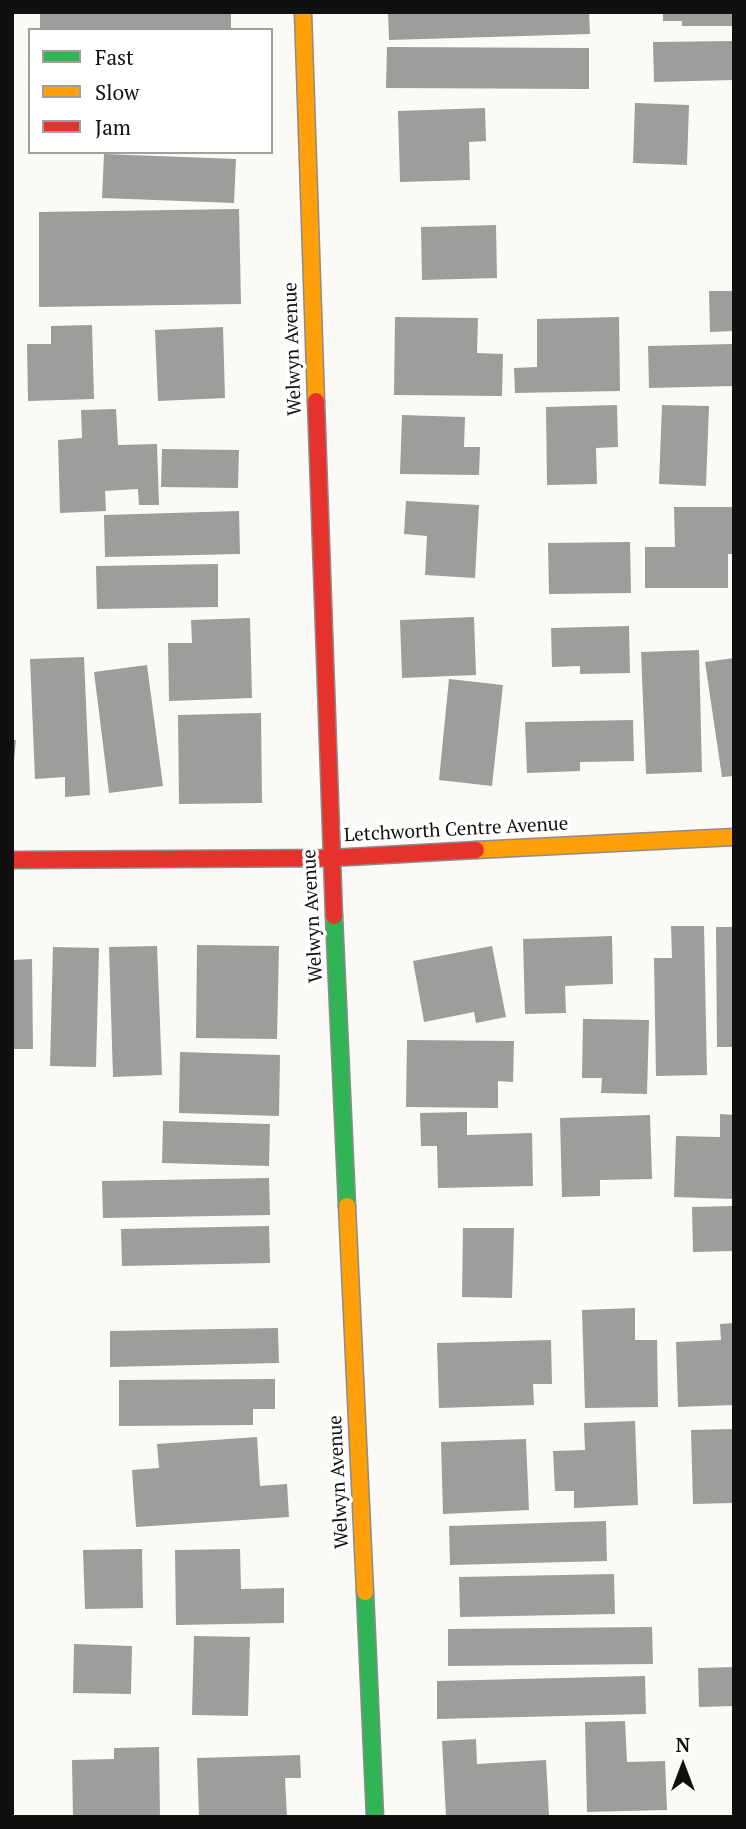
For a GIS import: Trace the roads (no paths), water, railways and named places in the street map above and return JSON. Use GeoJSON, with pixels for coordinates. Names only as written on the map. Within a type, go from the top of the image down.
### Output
{"type":"FeatureCollection","features":[{"type":"Feature","properties":{"kind":"street","name":"Welwyn Avenue"},"geometry":{"type":"LineString","coordinates":[[303,12],[331,858],[375,1817]]}},
{"type":"Feature","properties":{"kind":"street","name":"Letchworth Centre Avenue"},"geometry":{"type":"LineString","coordinates":[[12,860],[331,858],[734,837]]}}]}
